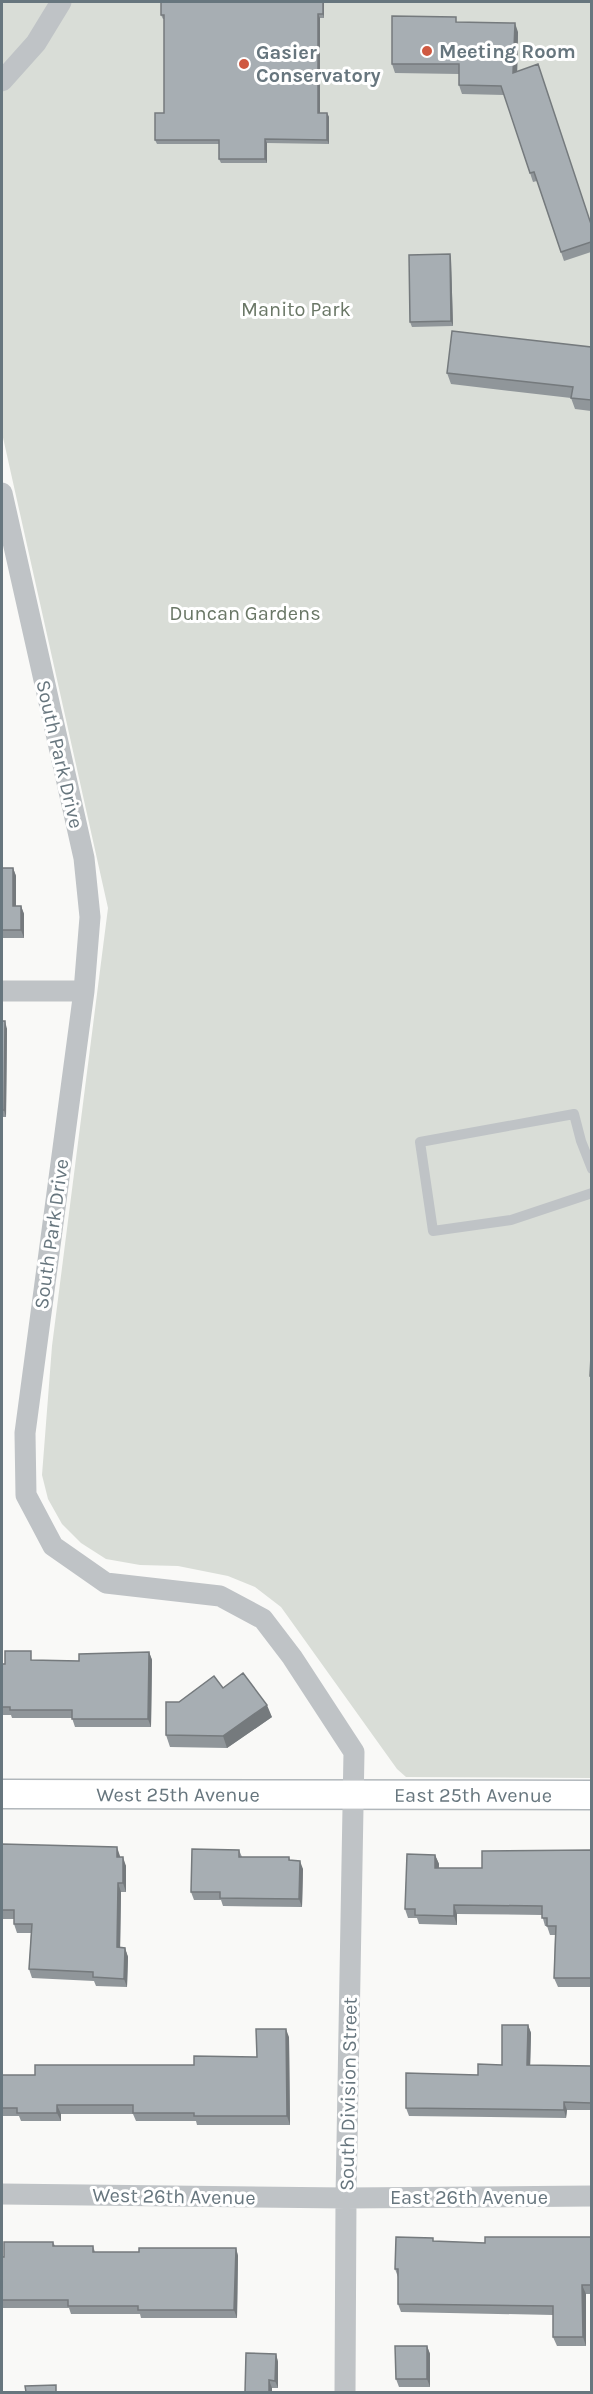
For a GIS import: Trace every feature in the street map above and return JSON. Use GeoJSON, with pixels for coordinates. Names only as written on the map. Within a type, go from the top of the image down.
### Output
{"type":"FeatureCollection","features":[{"type":"Feature","properties":{"kind":"street"},"geometry":{"type":"LineString","coordinates":[[2,81],[36,43],[61,2]]}},
{"type":"Feature","properties":{"kind":"street","name":"South Park Drive"},"geometry":{"type":"LineString","coordinates":[[2,493],[84,858],[90,917],[84,991],[26,1422],[26,1495],[53,1546],[106,1583],[220,1596],[263,1619],[292,1657],[354,1752],[354,1796]]}},
{"type":"Feature","properties":{"kind":"street"},"geometry":{"type":"LineString","coordinates":[[2,991],[84,991]]}},
{"type":"Feature","properties":{"kind":"street","name":"West 25th Avenue"},"geometry":{"type":"LineString","coordinates":[[2,1794],[354,1796]]}},
{"type":"Feature","properties":{"kind":"street","name":"East 25th Avenue"},"geometry":{"type":"LineString","coordinates":[[354,1796],[591,1794]]}},
{"type":"Feature","properties":{"kind":"street","name":"South Division Street"},"geometry":{"type":"LineString","coordinates":[[345,2392],[346,2198],[354,1796]]}},
{"type":"Feature","properties":{"kind":"street","name":"West 26th Avenue"},"geometry":{"type":"LineString","coordinates":[[2,2194],[346,2198]]}},
{"type":"Feature","properties":{"kind":"street","name":"East 26th Avenue"},"geometry":{"type":"LineString","coordinates":[[346,2198],[591,2196]]}},
{"type":"Feature","properties":{"kind":"lane"},"geometry":{"type":"LineString","coordinates":[[591,1169],[580,1141],[574,1114],[420,1142],[433,1230],[511,1220],[591,1192]]}},
{"type":"Feature","properties":{"kind":"green space","name":"Manito Park"},"geometry":{"type":"Polygon","coordinates":[[[2,2],[591,2],[591,1778],[406,1777],[397,1769],[281,1607],[255,1587],[228,1576],[178,1566],[140,1565],[106,1559],[81,1543],[62,1524],[48,1499],[42,1475],[52,1346],[108,908],[2,433],[2,2]]]}},
{"type":"Feature","properties":{"kind":"building","name":"Gasier Conservatory"},"geometry":{"type":"Polygon","coordinates":[[[161,2],[323,2],[323,14],[318,14],[318,113],[327,113],[327,140],[265,139],[265,159],[219,159],[219,140],[155,140],[155,113],[164,113],[164,15],[161,15],[161,2]]]}},
{"type":"Feature","properties":{"kind":"building"},"geometry":{"type":"Polygon","coordinates":[[[392,16],[456,17],[456,22],[515,23],[513,73],[538,64],[591,224],[591,242],[561,252],[534,172],[530,173],[501,86],[459,85],[459,64],[392,64],[392,16]]]}},
{"type":"Feature","properties":{"kind":"building"},"geometry":{"type":"Polygon","coordinates":[[[450,254],[451,321],[410,322],[409,255],[450,254]]]}},
{"type":"Feature","properties":{"kind":"building"},"geometry":{"type":"Polygon","coordinates":[[[452,331],[591,347],[591,400],[571,398],[573,387],[447,373],[452,331]]]}},
{"type":"Feature","properties":{"kind":"building"},"geometry":{"type":"Polygon","coordinates":[[[2,868],[13,868],[13,906],[21,906],[21,930],[2,930],[2,868]]]}},
{"type":"Feature","properties":{"kind":"building"},"geometry":{"type":"Polygon","coordinates":[[[2,1021],[5,1021],[4,1110],[2,1110],[2,1021]]]}},
{"type":"Feature","properties":{"kind":"building"},"geometry":{"type":"Polygon","coordinates":[[[5,1651],[31,1651],[31,1660],[79,1661],[79,1654],[149,1652],[148,1719],[72,1719],[72,1710],[10,1710],[10,1707],[2,1707],[2,1664],[5,1664],[5,1651]]]}},
{"type":"Feature","properties":{"kind":"building"},"geometry":{"type":"Polygon","coordinates":[[[243,1673],[267,1705],[223,1736],[166,1735],[166,1702],[179,1702],[214,1676],[223,1688],[243,1673]]]}},
{"type":"Feature","properties":{"kind":"building"},"geometry":{"type":"Polygon","coordinates":[[[2,1844],[117,1847],[117,1857],[123,1857],[123,1883],[118,1883],[117,1947],[125,1948],[124,1979],[93,1977],[93,1972],[29,1969],[32,1924],[14,1924],[14,1910],[2,1910],[2,1844]]]}},
{"type":"Feature","properties":{"kind":"building"},"geometry":{"type":"Polygon","coordinates":[[[192,1849],[239,1850],[239,1857],[289,1857],[289,1860],[300,1861],[299,1899],[220,1898],[220,1892],[191,1892],[192,1849]]]}},
{"type":"Feature","properties":{"kind":"building"},"geometry":{"type":"Polygon","coordinates":[[[591,1850],[591,1978],[554,1978],[556,1926],[547,1926],[547,1918],[542,1918],[542,1906],[454,1905],[454,1916],[415,1915],[415,1909],[405,1909],[407,1854],[435,1855],[435,1868],[482,1868],[482,1851],[591,1850]]]}},
{"type":"Feature","properties":{"kind":"building"},"geometry":{"type":"Polygon","coordinates":[[[502,2025],[528,2025],[527,2065],[591,2066],[591,2103],[564,2102],[564,2110],[406,2108],[406,2073],[478,2075],[478,2064],[502,2065],[502,2025]]]}},
{"type":"Feature","properties":{"kind":"building"},"geometry":{"type":"Polygon","coordinates":[[[256,2029],[286,2029],[287,2116],[194,2116],[194,2113],[133,2113],[133,2105],[57,2105],[57,2113],[17,2113],[17,2108],[2,2108],[2,2075],[35,2075],[35,2065],[194,2065],[194,2056],[257,2057],[256,2029]]]}},
{"type":"Feature","properties":{"kind":"building"},"geometry":{"type":"Polygon","coordinates":[[[396,2237],[485,2243],[485,2237],[591,2237],[591,2285],[582,2285],[583,2337],[553,2337],[553,2306],[398,2304],[398,2269],[395,2269],[396,2237]]]}},
{"type":"Feature","properties":{"kind":"building"},"geometry":{"type":"Polygon","coordinates":[[[4,2242],[53,2242],[53,2246],[93,2246],[93,2252],[139,2252],[139,2248],[236,2248],[234,2310],[138,2310],[138,2306],[68,2306],[68,2300],[2,2300],[4,2242]]]}},
{"type":"Feature","properties":{"kind":"building"},"geometry":{"type":"Polygon","coordinates":[[[395,2346],[427,2346],[427,2379],[396,2379],[395,2346]]]}},
{"type":"Feature","properties":{"kind":"building"},"geometry":{"type":"Polygon","coordinates":[[[246,2353],[276,2354],[275,2381],[269,2380],[269,2392],[245,2392],[246,2353]]]}},
{"type":"Feature","properties":{"kind":"building"},"geometry":{"type":"Polygon","coordinates":[[[56,2385],[56,2392],[26,2392],[25,2386],[56,2385]]]}},
{"type":"Feature","properties":{"kind":"place","name":"Meeting Room"},"geometry":{"type":"Point","coordinates":[427,51]}},
{"type":"Feature","properties":{"kind":"place","name":"Gasier Conservatory"},"geometry":{"type":"Point","coordinates":[244,64]}},
{"type":"Feature","properties":{"kind":"park label","name":"Duncan Gardens"},"geometry":{"type":"Point","coordinates":[245,613]}}]}
